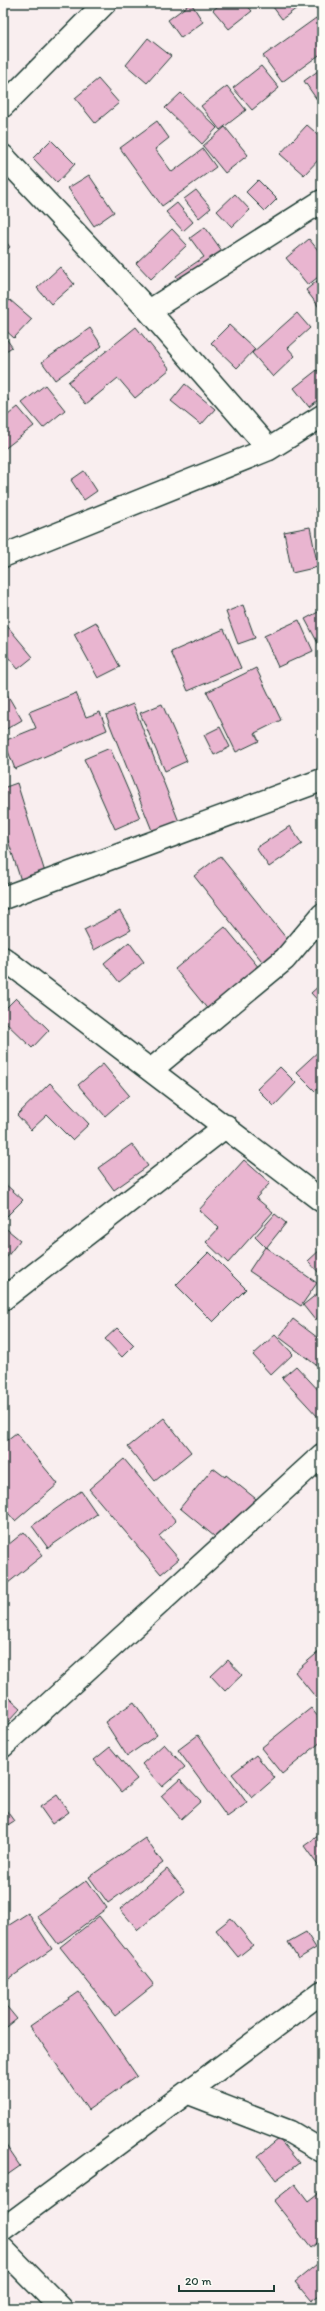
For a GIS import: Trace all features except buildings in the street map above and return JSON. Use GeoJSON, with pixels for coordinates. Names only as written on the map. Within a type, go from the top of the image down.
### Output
{"type":"FeatureCollection","features":[{"type":"Feature","properties":{"kind":"street"},"geometry":{"type":"LineString","coordinates":[[3,106],[104,3]]}},
{"type":"Feature","properties":{"kind":"street"},"geometry":{"type":"LineString","coordinates":[[3,156],[148,310],[269,449]]}},
{"type":"Feature","properties":{"kind":"street"},"geometry":{"type":"LineString","coordinates":[[148,310],[322,201]]}},
{"type":"Feature","properties":{"kind":"street"},"geometry":{"type":"LineString","coordinates":[[3,556],[269,449],[322,416]]}},
{"type":"Feature","properties":{"kind":"street"},"geometry":{"type":"LineString","coordinates":[[3,898],[322,780]]}},
{"type":"Feature","properties":{"kind":"street"},"geometry":{"type":"LineString","coordinates":[[151,1070],[285,959],[322,915]]}},
{"type":"Feature","properties":{"kind":"street"},"geometry":{"type":"LineString","coordinates":[[3,958],[226,1126],[322,1201]]}},
{"type":"Feature","properties":{"kind":"street"},"geometry":{"type":"LineString","coordinates":[[3,1300],[226,1126]]}},
{"type":"Feature","properties":{"kind":"street"},"geometry":{"type":"LineString","coordinates":[[3,1746],[322,1455]]}},
{"type":"Feature","properties":{"kind":"street"},"geometry":{"type":"LineString","coordinates":[[3,2229],[322,1992]]}},
{"type":"Feature","properties":{"kind":"street"},"geometry":{"type":"LineString","coordinates":[[188,2093],[290,2132],[322,2150]]}},
{"type":"Feature","properties":{"kind":"street"},"geometry":{"type":"LineString","coordinates":[[3,2249],[62,2308]]}}]}
